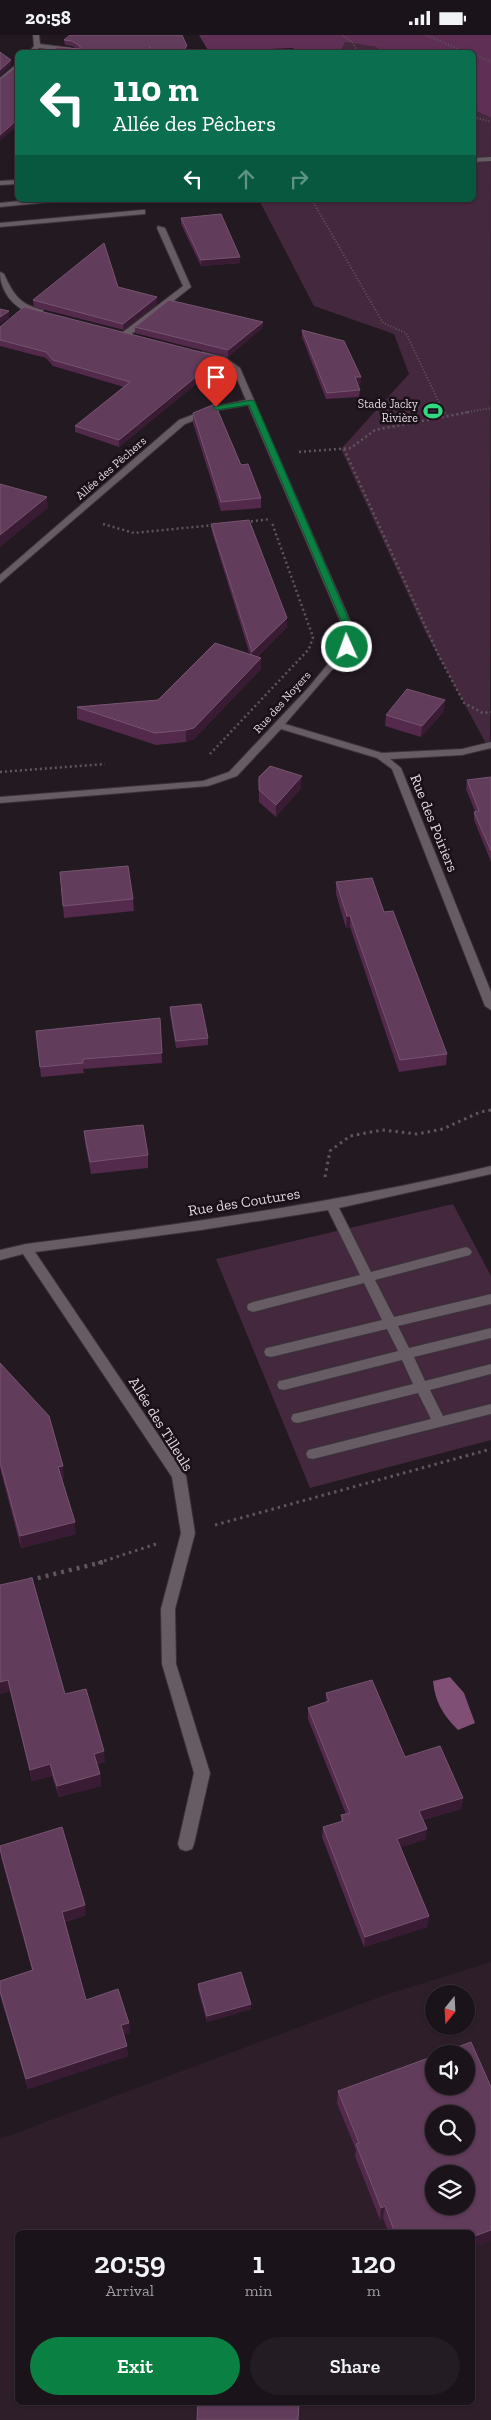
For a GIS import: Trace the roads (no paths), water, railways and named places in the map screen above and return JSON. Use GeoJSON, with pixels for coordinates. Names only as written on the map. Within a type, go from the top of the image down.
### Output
{"type":"FeatureCollection","features":[{"type":"Feature","properties":{"kind":"street"},"geometry":{"type":"LineString","coordinates":[[34,50],[37,46],[36,35]]}},
{"type":"Feature","properties":{"kind":"street"},"geometry":{"type":"LineString","coordinates":[[37,46],[72,50]]}},
{"type":"Feature","properties":{"kind":"street"},"geometry":{"type":"LineString","coordinates":[[0,81],[15,68]]}},
{"type":"Feature","properties":{"kind":"street"},"geometry":{"type":"LineString","coordinates":[[476,160],[491,159]]}},
{"type":"Feature","properties":{"kind":"street"},"geometry":{"type":"LineString","coordinates":[[0,183],[15,182]]}},
{"type":"Feature","properties":{"kind":"street"},"geometry":{"type":"LineString","coordinates":[[0,205],[30,202]]}},
{"type":"Feature","properties":{"kind":"street"},"geometry":{"type":"LineString","coordinates":[[0,225],[142,212]]}},
{"type":"Feature","properties":{"kind":"street"},"geometry":{"type":"LineString","coordinates":[[126,334],[187,287],[161,228]]}},
{"type":"Feature","properties":{"kind":"street"},"geometry":{"type":"LineString","coordinates":[[0,274],[13,301],[25,309],[53,316]]}},
{"type":"Feature","properties":{"kind":"street","name":"Rue des Noyers"},"geometry":{"type":"LineString","coordinates":[[0,800],[204,784],[233,774],[279,725],[347,647],[350,632],[236,368],[222,359],[193,351]]}},
{"type":"Feature","properties":{"kind":"street","name":"Allée des Pêchers"},"geometry":{"type":"LineString","coordinates":[[0,580],[182,422],[204,411],[229,404],[252,402]]}},
{"type":"Feature","properties":{"kind":"street","name":"Rue des Poiriers"},"geometry":{"type":"LineString","coordinates":[[279,725],[381,756],[396,769],[491,1006]]}},
{"type":"Feature","properties":{"kind":"street"},"geometry":{"type":"LineString","coordinates":[[381,756],[462,752],[491,745]]}},
{"type":"Feature","properties":{"kind":"street","name":"Rue des Coutures"},"geometry":{"type":"LineString","coordinates":[[0,1255],[26,1249],[332,1205],[491,1170]]}},
{"type":"Feature","properties":{"kind":"street"},"geometry":{"type":"LineString","coordinates":[[332,1205],[439,1422]]}},
{"type":"Feature","properties":{"kind":"street","name":"Allée des Tilleuls"},"geometry":{"type":"LineString","coordinates":[[26,1249],[179,1476],[188,1533],[168,1609],[169,1663],[202,1773],[186,1844]]}},
{"type":"Feature","properties":{"kind":"street"},"geometry":{"type":"LineString","coordinates":[[253,1307],[466,1252]]}},
{"type":"Feature","properties":{"kind":"street"},"geometry":{"type":"LineString","coordinates":[[271,1352],[491,1299]]}},
{"type":"Feature","properties":{"kind":"street"},"geometry":{"type":"LineString","coordinates":[[284,1385],[491,1333]]}},
{"type":"Feature","properties":{"kind":"street"},"geometry":{"type":"LineString","coordinates":[[298,1418],[491,1369]]}},
{"type":"Feature","properties":{"kind":"street"},"geometry":{"type":"LineString","coordinates":[[313,1454],[491,1409]]}},
{"type":"Feature","properties":{"kind":"place","name":"Stade Jacky Rivière"},"geometry":{"type":"Point","coordinates":[433,411]}}]}
